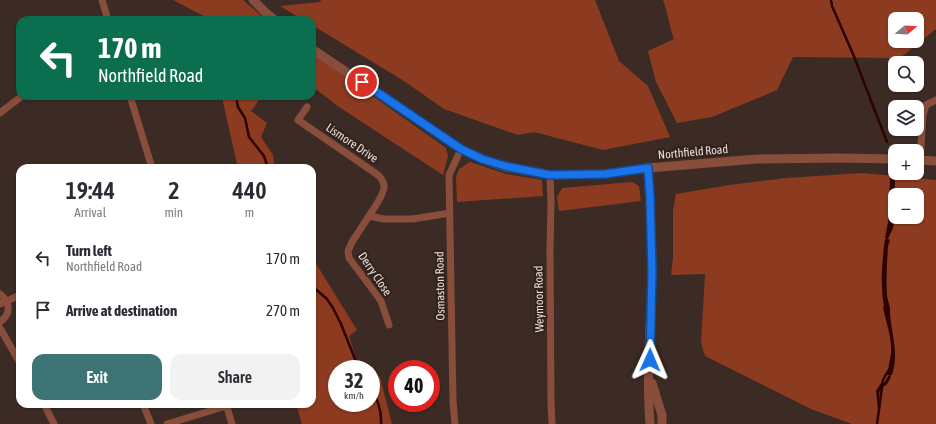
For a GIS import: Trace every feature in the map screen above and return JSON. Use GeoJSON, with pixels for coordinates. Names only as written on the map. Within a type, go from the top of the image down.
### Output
{"type":"FeatureCollection","features":[{"type":"Feature","properties":{"kind":"street"},"geometry":{"type":"LineString","coordinates":[[102,0],[107,16]]}},
{"type":"Feature","properties":{"kind":"street"},"geometry":{"type":"LineString","coordinates":[[253,0],[270,16]]}},
{"type":"Feature","properties":{"kind":"street","name":"Northfield Road"},"geometry":{"type":"LineString","coordinates":[[316,51],[461,149],[482,159],[505,166],[550,175],[605,174],[648,168],[757,159],[888,159]]}},
{"type":"Feature","properties":{"kind":"street"},"geometry":{"type":"LineString","coordinates":[[0,112],[16,100]]}},
{"type":"Feature","properties":{"kind":"street"},"geometry":{"type":"LineString","coordinates":[[131,100],[151,164]]}},
{"type":"Feature","properties":{"kind":"street"},"geometry":{"type":"LineString","coordinates":[[920,144],[922,115],[926,105],[936,100]]}},
{"type":"Feature","properties":{"kind":"street","name":"Lismore Drive"},"geometry":{"type":"LineString","coordinates":[[307,107],[298,120],[378,174],[383,181],[385,188],[378,203],[369,216]]}},
{"type":"Feature","properties":{"kind":"street","name":"Osmaston Road"},"geometry":{"type":"LineString","coordinates":[[455,424],[453,393],[449,175],[461,149]]}},
{"type":"Feature","properties":{"kind":"street"},"geometry":{"type":"LineString","coordinates":[[924,160],[936,161]]}},
{"type":"Feature","properties":{"kind":"street"},"geometry":{"type":"LineString","coordinates":[[648,168],[652,271],[649,374],[650,424]]}},
{"type":"Feature","properties":{"kind":"street","name":"Weymoor Road"},"geometry":{"type":"LineString","coordinates":[[550,175],[552,424]]}},
{"type":"Feature","properties":{"kind":"street"},"geometry":{"type":"LineString","coordinates":[[369,216],[384,220],[413,219],[450,212]]}},
{"type":"Feature","properties":{"kind":"street","name":"Derry Close"},"geometry":{"type":"LineString","coordinates":[[369,216],[352,242],[348,251],[349,258],[381,301],[389,325]]}},
{"type":"Feature","properties":{"kind":"street"},"geometry":{"type":"LineString","coordinates":[[0,294],[4,297],[3,303]]}},
{"type":"Feature","properties":{"kind":"street"},"geometry":{"type":"LineString","coordinates":[[3,303],[16,297]]}},
{"type":"Feature","properties":{"kind":"street"},"geometry":{"type":"LineString","coordinates":[[0,322],[7,315],[8,306],[3,303]]}},
{"type":"Feature","properties":{"kind":"street"},"geometry":{"type":"LineString","coordinates":[[0,328],[16,356]]}},
{"type":"Feature","properties":{"kind":"street"},"geometry":{"type":"LineString","coordinates":[[649,374],[662,415],[662,424]]}},
{"type":"Feature","properties":{"kind":"street"},"geometry":{"type":"LineString","coordinates":[[46,408],[54,424]]}},
{"type":"Feature","properties":{"kind":"street"},"geometry":{"type":"LineString","coordinates":[[145,408],[151,424]]}},
{"type":"Feature","properties":{"kind":"street"},"geometry":{"type":"LineString","coordinates":[[167,424],[217,408]]}},
{"type":"Feature","properties":{"kind":"street"},"geometry":{"type":"LineString","coordinates":[[227,408],[232,424]]}},
{"type":"Feature","properties":{"kind":"shaded area"},"geometry":{"type":"Polygon","coordinates":[[[173,0],[243,0],[261,16],[203,16],[173,0]]]}},
{"type":"Feature","properties":{"kind":"shaded area"},"geometry":{"type":"Polygon","coordinates":[[[321,0],[595,0],[619,61],[648,86],[670,137],[603,150],[534,132],[518,135],[444,109],[404,81],[316,27],[316,16],[296,16],[280,6],[320,2],[321,0]]]}},
{"type":"Feature","properties":{"kind":"shaded area"},"geometry":{"type":"Polygon","coordinates":[[[663,0],[936,0],[936,29],[924,39],[924,12],[888,12],[888,48],[912,48],[902,56],[888,56],[888,58],[793,57],[777,90],[712,117],[677,123],[656,82],[648,51],[674,39],[663,0]]]}},
{"type":"Feature","properties":{"kind":"shaded area"},"geometry":{"type":"Polygon","coordinates":[[[316,56],[446,148],[448,156],[443,175],[339,107],[316,89],[316,56]]]}},
{"type":"Feature","properties":{"kind":"shaded area"},"geometry":{"type":"Polygon","coordinates":[[[223,100],[259,100],[251,111],[267,123],[261,137],[273,155],[274,164],[237,164],[223,100]]]}},
{"type":"Feature","properties":{"kind":"shaded area"},"geometry":{"type":"Polygon","coordinates":[[[470,162],[506,174],[542,180],[543,196],[457,202],[456,177],[459,169],[470,162]]]}},
{"type":"Feature","properties":{"kind":"shaded area"},"geometry":{"type":"Polygon","coordinates":[[[863,173],[888,175],[888,180],[936,180],[936,424],[852,424],[811,409],[705,356],[701,343],[705,274],[671,275],[673,258],[673,211],[676,194],[729,185],[786,178],[863,173]]]}},
{"type":"Feature","properties":{"kind":"shaded area"},"geometry":{"type":"Polygon","coordinates":[[[890,180],[895,180],[895,188],[890,188],[890,180]]]}},
{"type":"Feature","properties":{"kind":"shaded area"},"geometry":{"type":"Polygon","coordinates":[[[632,182],[639,186],[641,201],[559,211],[557,197],[562,188],[632,182]]]}},
{"type":"Feature","properties":{"kind":"shaded area"},"geometry":{"type":"Polygon","coordinates":[[[888,222],[888,224],[894,224],[888,239],[890,240],[888,246],[887,296],[890,308],[895,359],[892,375],[890,375],[891,376],[888,382],[880,391],[880,410],[878,410],[876,391],[889,375],[887,375],[891,353],[890,336],[883,307],[882,264],[885,239],[887,239],[885,238],[888,222]]]}},
{"type":"Feature","properties":{"kind":"shaded area"},"geometry":{"type":"Polygon","coordinates":[[[316,263],[357,330],[349,336],[356,360],[328,360],[328,412],[380,412],[380,377],[392,424],[302,424],[297,408],[316,408],[316,263]]]}},
{"type":"Feature","properties":{"kind":"waterway"},"geometry":{"type":"LineString","coordinates":[[831,0],[832,6],[853,54],[887,142]]}},
{"type":"Feature","properties":{"kind":"waterway"},"geometry":{"type":"LineString","coordinates":[[237,100],[238,107],[245,118],[249,137],[264,156],[267,164]]}},
{"type":"Feature","properties":{"kind":"waterway"},"geometry":{"type":"LineString","coordinates":[[316,289],[327,299],[333,308],[355,360]]}},
{"type":"Feature","properties":{"kind":"waterway"},"geometry":{"type":"LineString","coordinates":[[877,424],[883,380],[888,371]]}},
{"type":"Feature","properties":{"kind":"waterway"},"geometry":{"type":"LineString","coordinates":[[380,410],[381,424]]}},
{"type":"Feature","properties":{"kind":"route"},"geometry":{"type":"LineString","coordinates":[[362,82],[461,149],[482,159],[505,166],[550,175],[605,174],[648,168],[652,271],[650,360]]}}]}
